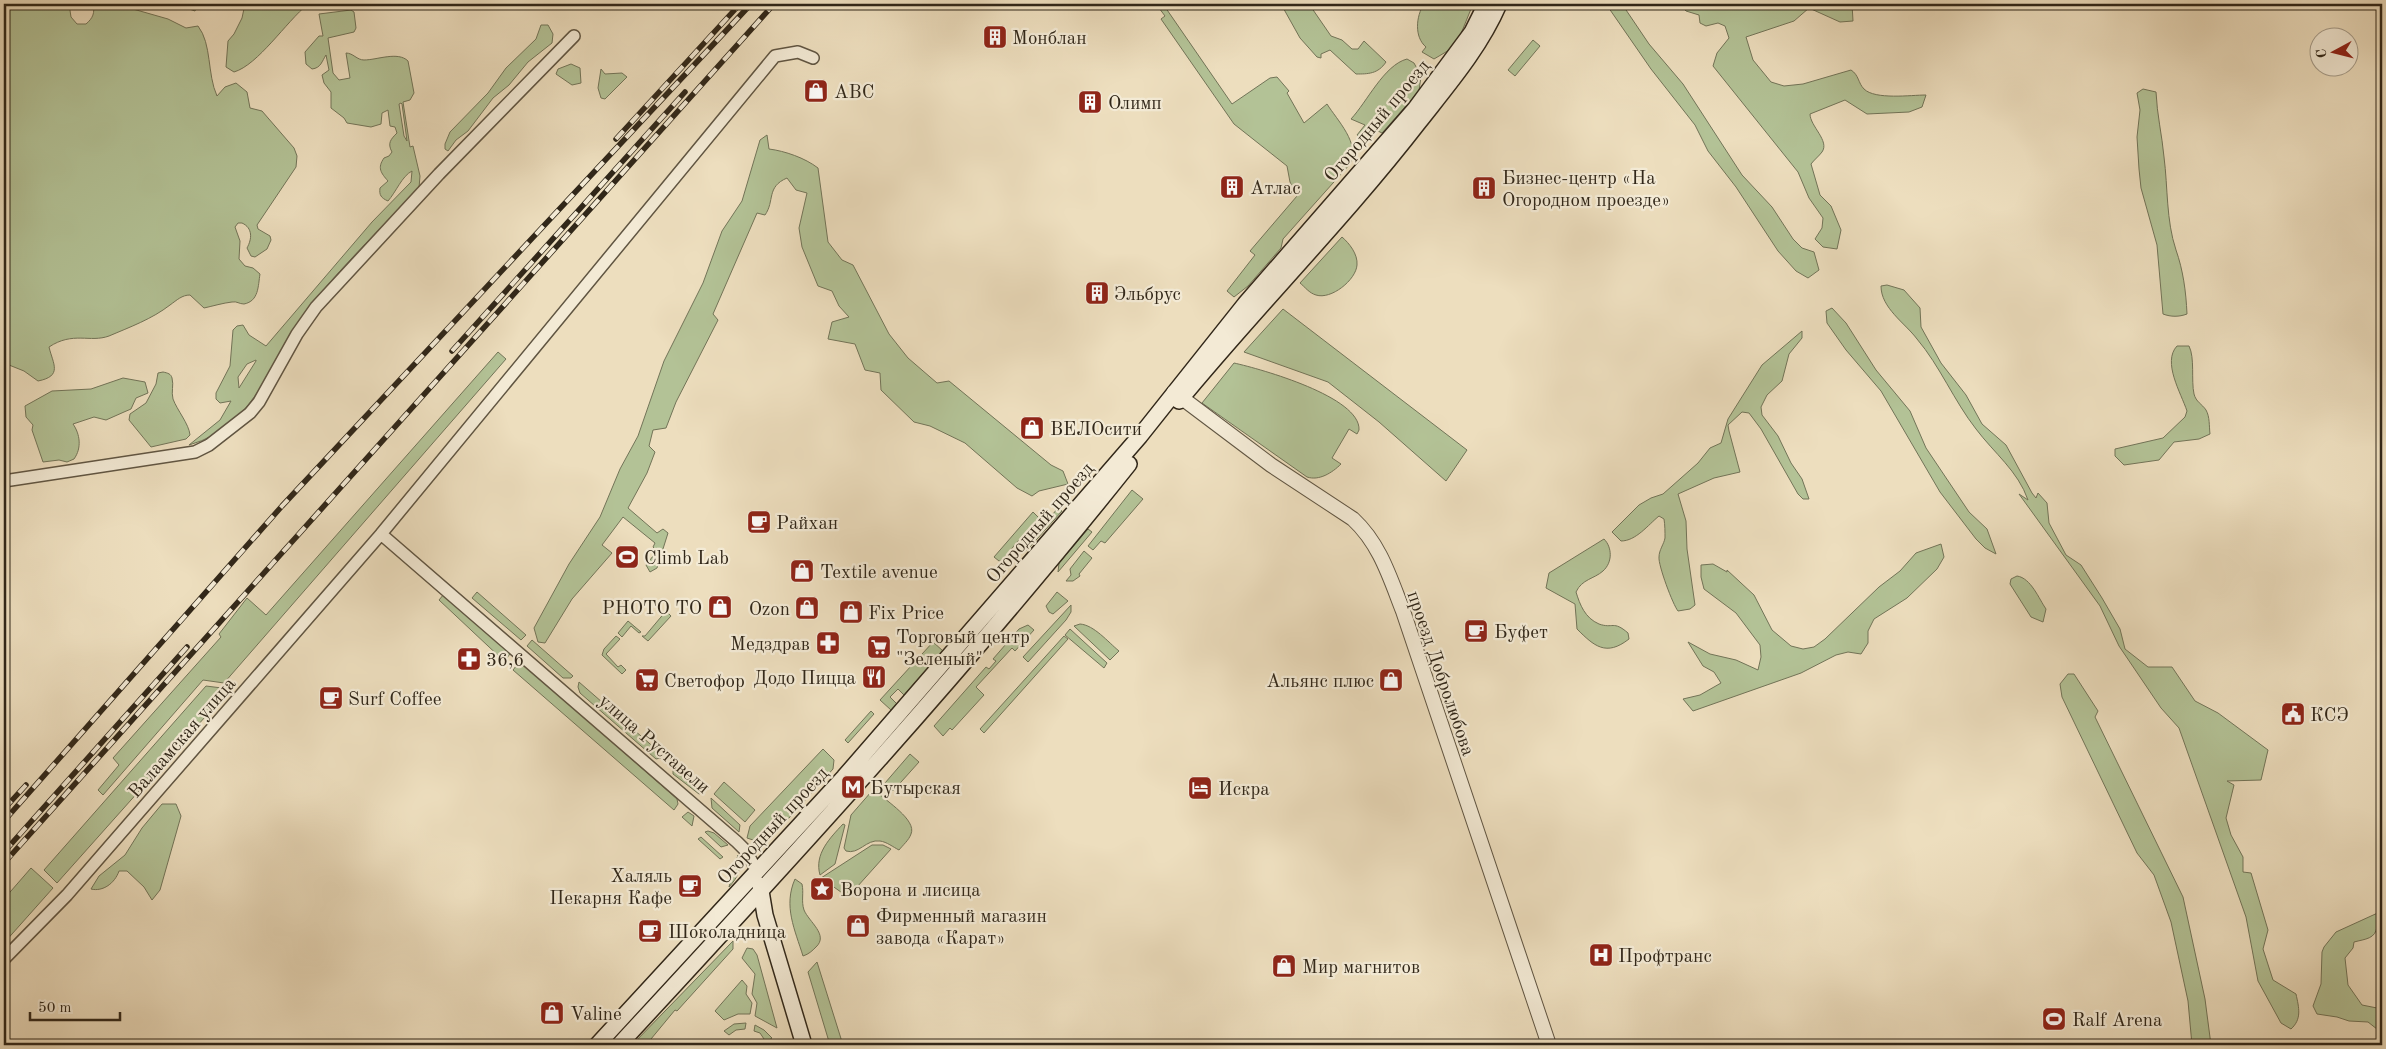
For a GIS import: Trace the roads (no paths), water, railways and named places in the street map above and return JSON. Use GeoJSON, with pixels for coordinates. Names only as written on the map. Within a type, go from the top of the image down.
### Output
{"type":"FeatureCollection","features":[{"type":"Feature","properties":{"kind":"main road","name":"Огородный проезд"},"geometry":{"type":"LineString","coordinates":[[619,1045],[718,940],[900,737],[1077,529],[1245,304],[1414,109],[1472,32],[1489,5]]}},
{"type":"Feature","properties":{"kind":"main road","name":"Огородный проезд"},"geometry":{"type":"LineString","coordinates":[[597,1045],[844,777],[1140,436],[1178,395]]}},
{"type":"Feature","properties":{"kind":"main road","name":"улица Руставели"},"geometry":{"type":"LineString","coordinates":[[757,871],[765,915],[804,1045]]}},
{"type":"Feature","properties":{"kind":"street"},"geometry":{"type":"LineString","coordinates":[[4,481],[195,452],[209,445],[238,423],[259,402],[297,334],[316,307],[439,174],[574,36]]}},
{"type":"Feature","properties":{"kind":"street","name":"Валаамская улица"},"geometry":{"type":"LineString","coordinates":[[4,959],[67,895],[381,534],[775,56],[798,52],[813,58]]}},
{"type":"Feature","properties":{"kind":"street","name":"проезд Добролюбова"},"geometry":{"type":"LineString","coordinates":[[1178,395],[1271,465],[1354,519],[1365,530],[1375,545],[1403,611],[1548,1045]]}},
{"type":"Feature","properties":{"kind":"street","name":"улица Руставели"},"geometry":{"type":"LineString","coordinates":[[381,534],[737,842],[746,851],[757,871]]}},
{"type":"Feature","properties":{"kind":"railway"},"geometry":{"type":"LineString","coordinates":[[616,139],[740,4]]}},
{"type":"Feature","properties":{"kind":"railway"},"geometry":{"type":"LineString","coordinates":[[4,821],[282,506],[751,4]]}},
{"type":"Feature","properties":{"kind":"railway"},"geometry":{"type":"LineString","coordinates":[[4,863],[774,4]]}},
{"type":"Feature","properties":{"kind":"railway"},"geometry":{"type":"LineString","coordinates":[[452,351],[685,92]]}},
{"type":"Feature","properties":{"kind":"railway"},"geometry":{"type":"LineString","coordinates":[[4,852],[187,647]]}},
{"type":"Feature","properties":{"kind":"railway"},"geometry":{"type":"LineString","coordinates":[[4,809],[26,785]]}},
{"type":"Feature","properties":{"kind":"place","name":"Монблан"},"geometry":{"type":"Point","coordinates":[995,37]}},
{"type":"Feature","properties":{"kind":"place","name":"ABC"},"geometry":{"type":"Point","coordinates":[816,91]}},
{"type":"Feature","properties":{"kind":"place","name":"Олимп"},"geometry":{"type":"Point","coordinates":[1090,102]}},
{"type":"Feature","properties":{"kind":"place","name":"Атлас"},"geometry":{"type":"Point","coordinates":[1232,187]}},
{"type":"Feature","properties":{"kind":"place","name":"Бизнес-центр «На Огородном проезде»"},"geometry":{"type":"Point","coordinates":[1484,188]}},
{"type":"Feature","properties":{"kind":"place","name":"Эльбрус"},"geometry":{"type":"Point","coordinates":[1097,293]}},
{"type":"Feature","properties":{"kind":"place","name":"ВЕЛОсити"},"geometry":{"type":"Point","coordinates":[1032,428]}},
{"type":"Feature","properties":{"kind":"place","name":"Райхан"},"geometry":{"type":"Point","coordinates":[759,522]}},
{"type":"Feature","properties":{"kind":"place","name":"Climb Lab"},"geometry":{"type":"Point","coordinates":[627,557]}},
{"type":"Feature","properties":{"kind":"place","name":"Textile avenue"},"geometry":{"type":"Point","coordinates":[802,571]}},
{"type":"Feature","properties":{"kind":"place","name":"PHOTO TO"},"geometry":{"type":"Point","coordinates":[720,607]}},
{"type":"Feature","properties":{"kind":"place","name":"Ozon"},"geometry":{"type":"Point","coordinates":[807,608]}},
{"type":"Feature","properties":{"kind":"place","name":"Fix Price"},"geometry":{"type":"Point","coordinates":[851,612]}},
{"type":"Feature","properties":{"kind":"place","name":"Буфет"},"geometry":{"type":"Point","coordinates":[1476,631]}},
{"type":"Feature","properties":{"kind":"place","name":"Медздрав"},"geometry":{"type":"Point","coordinates":[828,643]}},
{"type":"Feature","properties":{"kind":"place","name":"Торговый центр \"Зеленый\""},"geometry":{"type":"Point","coordinates":[879,647]}},
{"type":"Feature","properties":{"kind":"place","name":"36,6"},"geometry":{"type":"Point","coordinates":[469,659]}},
{"type":"Feature","properties":{"kind":"place","name":"Додо Пицца"},"geometry":{"type":"Point","coordinates":[874,677]}},
{"type":"Feature","properties":{"kind":"place","name":"Светофор"},"geometry":{"type":"Point","coordinates":[647,680]}},
{"type":"Feature","properties":{"kind":"place","name":"Альянс плюс"},"geometry":{"type":"Point","coordinates":[1391,680]}},
{"type":"Feature","properties":{"kind":"place","name":"Surf Coffee"},"geometry":{"type":"Point","coordinates":[331,698]}},
{"type":"Feature","properties":{"kind":"place","name":"КСЭ"},"geometry":{"type":"Point","coordinates":[2293,714]}},
{"type":"Feature","properties":{"kind":"place","name":"Бутырская"},"geometry":{"type":"Point","coordinates":[853,787]}},
{"type":"Feature","properties":{"kind":"place","name":"Искра"},"geometry":{"type":"Point","coordinates":[1200,788]}},
{"type":"Feature","properties":{"kind":"place","name":"Халяль Пекарня Кафе"},"geometry":{"type":"Point","coordinates":[690,886]}},
{"type":"Feature","properties":{"kind":"place","name":"Ворона и лисица"},"geometry":{"type":"Point","coordinates":[822,889]}},
{"type":"Feature","properties":{"kind":"place","name":"Фирменный магазин завода «Карат»"},"geometry":{"type":"Point","coordinates":[858,926]}},
{"type":"Feature","properties":{"kind":"place","name":"Шоколадница"},"geometry":{"type":"Point","coordinates":[650,931]}},
{"type":"Feature","properties":{"kind":"place","name":"Профтранс"},"geometry":{"type":"Point","coordinates":[1601,955]}},
{"type":"Feature","properties":{"kind":"place","name":"Мир магнитов"},"geometry":{"type":"Point","coordinates":[1284,966]}},
{"type":"Feature","properties":{"kind":"place","name":"Valine"},"geometry":{"type":"Point","coordinates":[552,1013]}},
{"type":"Feature","properties":{"kind":"place","name":"Ralf Arena"},"geometry":{"type":"Point","coordinates":[2054,1019]}}]}
